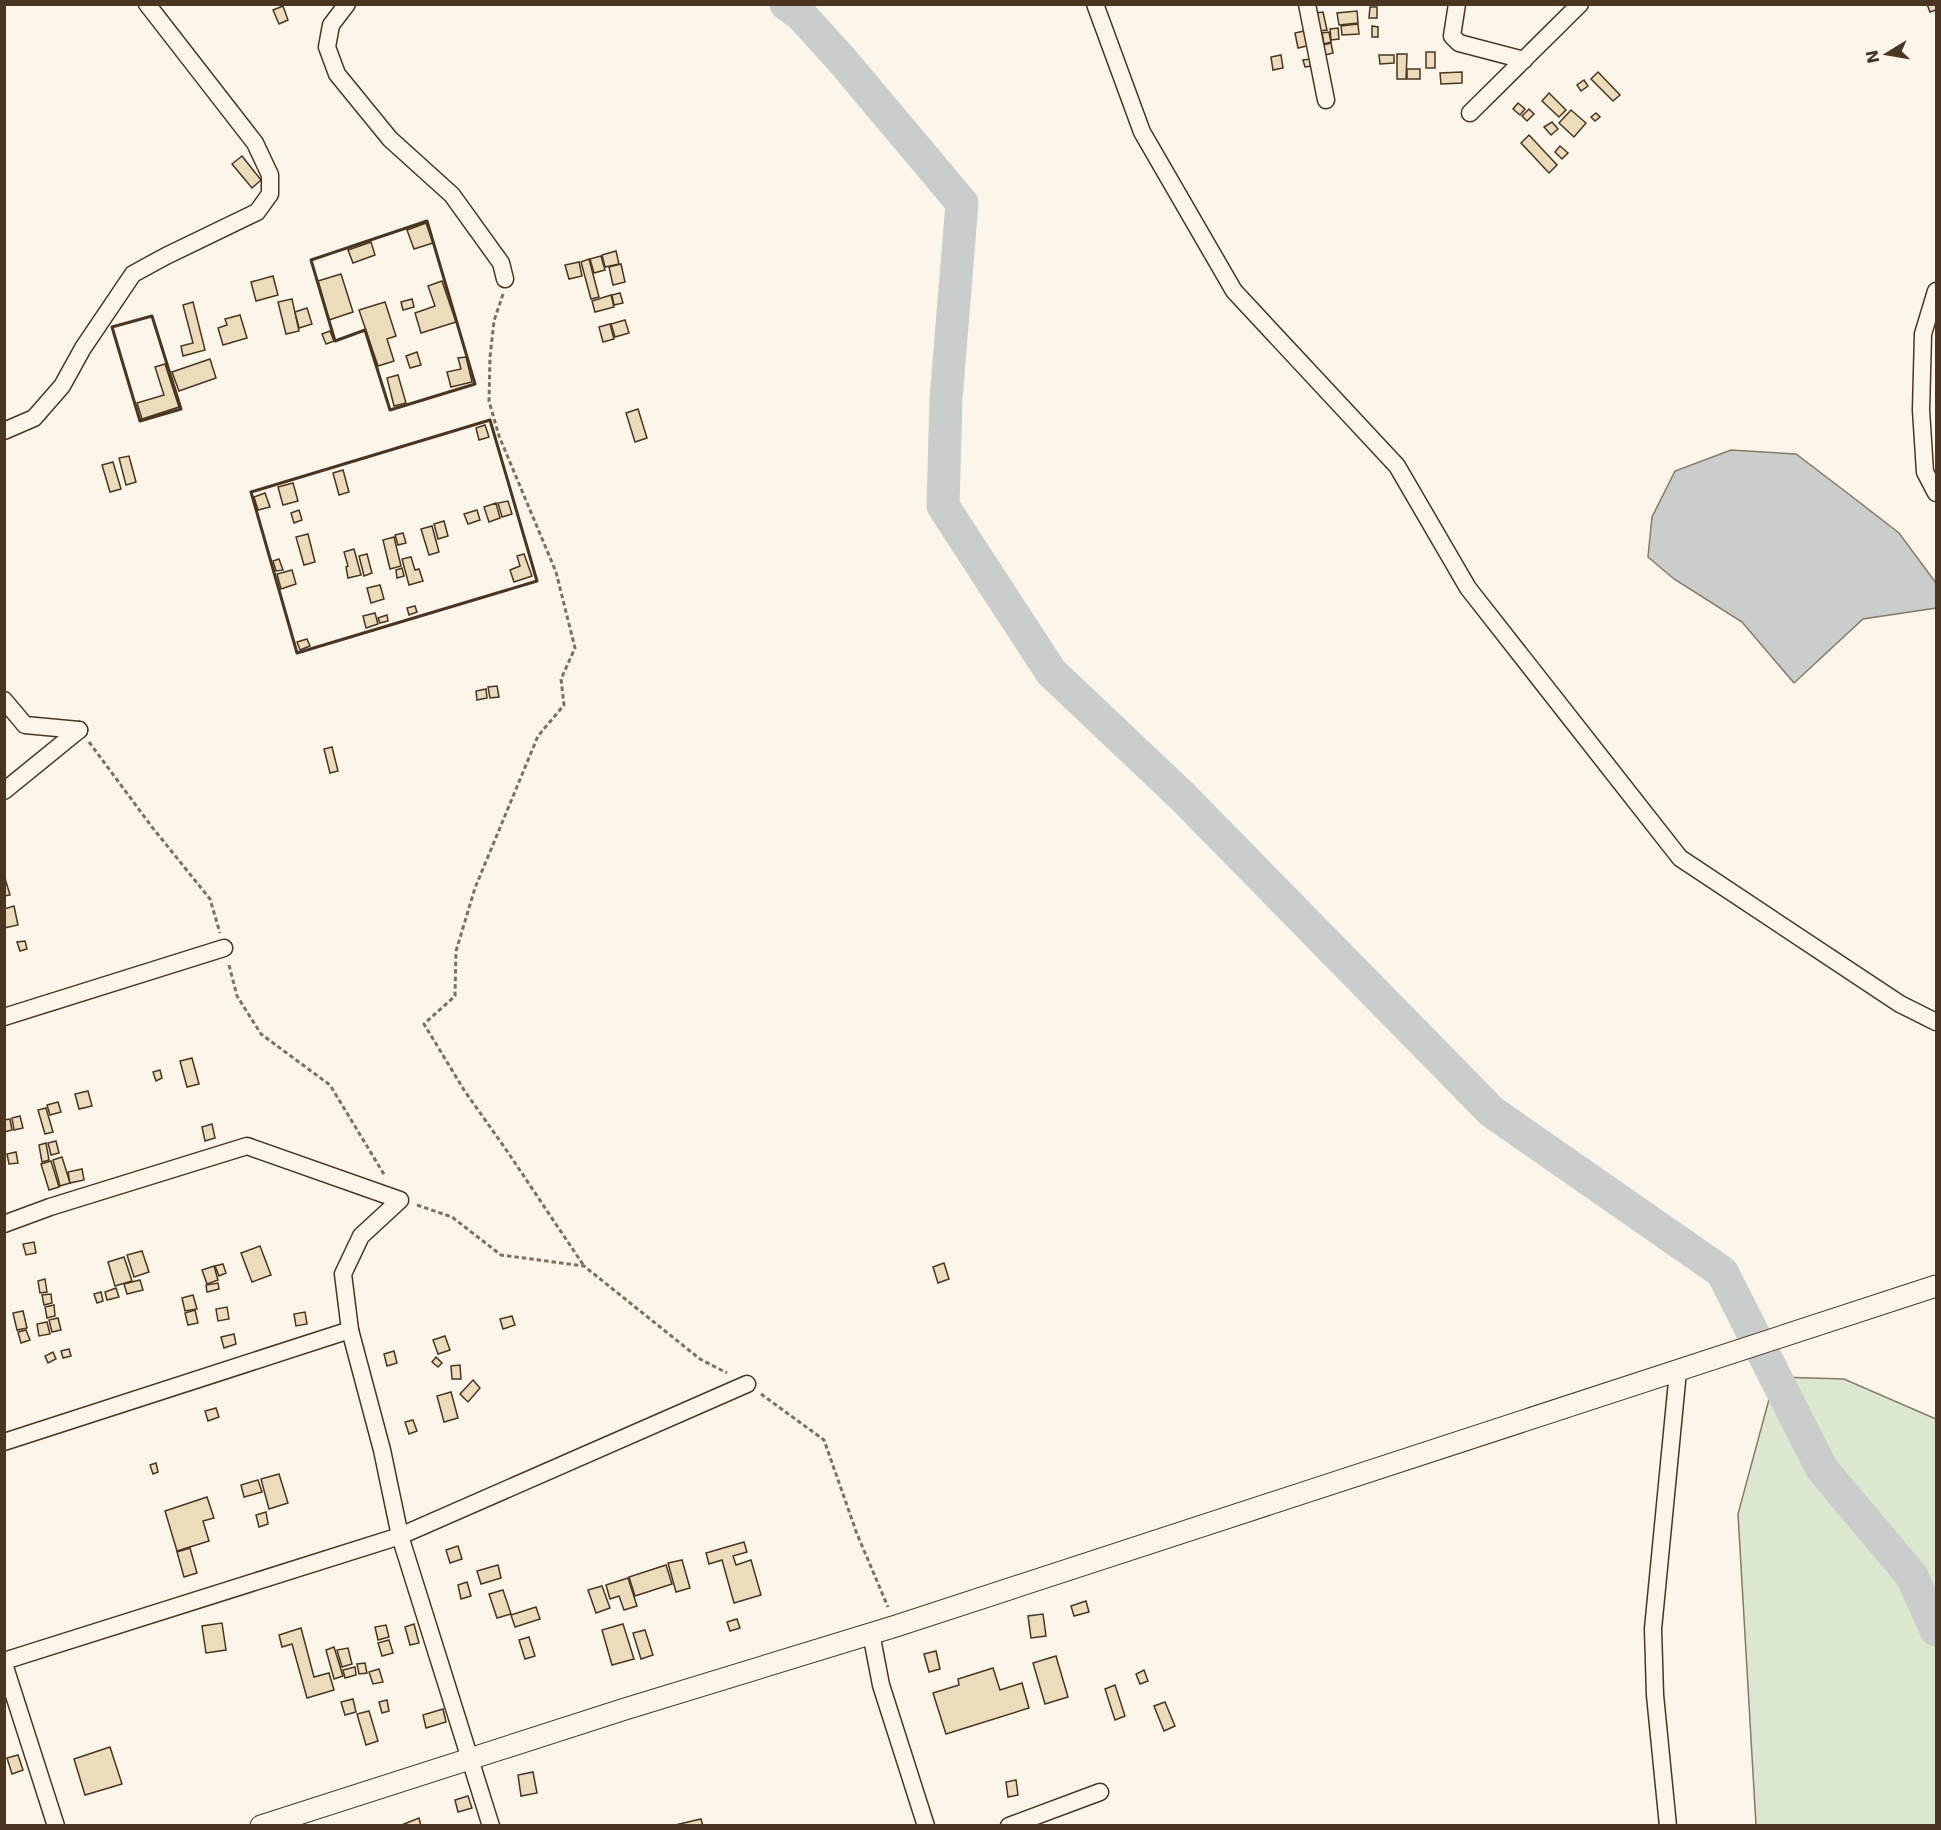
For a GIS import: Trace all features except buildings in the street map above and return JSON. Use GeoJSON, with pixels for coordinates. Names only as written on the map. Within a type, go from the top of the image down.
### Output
{"type":"FeatureCollection","features":[{"type":"Feature","properties":{"kind":"street"},"geometry":{"type":"LineString","coordinates":[[4,431],[33,418],[62,386],[82,348],[133,274],[257,212],[270,194],[270,175],[255,142],[147,4]]}},
{"type":"Feature","properties":{"kind":"street"},"geometry":{"type":"LineString","coordinates":[[347,4],[330,25],[327,47],[337,74],[390,139],[452,195],[501,263],[505,279]]}},
{"type":"Feature","properties":{"kind":"street"},"geometry":{"type":"LineString","coordinates":[[1095,4],[1142,132],[1234,291],[1397,466],[1468,588],[1680,858],[1900,1004],[1936,1022]]}},
{"type":"Feature","properties":{"kind":"street"},"geometry":{"type":"LineString","coordinates":[[1307,4],[1326,100]]}},
{"type":"Feature","properties":{"kind":"street"},"geometry":{"type":"LineString","coordinates":[[1457,4],[1452,36],[1459,43],[1524,60]]}},
{"type":"Feature","properties":{"kind":"street"},"geometry":{"type":"LineString","coordinates":[[1470,113],[1580,4]]}},
{"type":"Feature","properties":{"kind":"street"},"geometry":{"type":"LineString","coordinates":[[1936,291],[1921,410],[1925,472],[1936,490]]}},
{"type":"Feature","properties":{"kind":"street"},"geometry":{"type":"LineString","coordinates":[[4,699],[25,725],[79,730]]}},
{"type":"Feature","properties":{"kind":"street"},"geometry":{"type":"LineString","coordinates":[[4,791],[79,730]]}},
{"type":"Feature","properties":{"kind":"street"},"geometry":{"type":"LineString","coordinates":[[4,1017],[225,948]]}},
{"type":"Feature","properties":{"kind":"street"},"geometry":{"type":"LineString","coordinates":[[4,1224],[50,1207],[247,1146],[400,1200],[361,1236],[342,1274],[350,1330],[382,1450],[400,1536],[491,1826]]}},
{"type":"Feature","properties":{"kind":"street"},"geometry":{"type":"LineString","coordinates":[[261,1826],[896,1626],[1936,1286]]}},
{"type":"Feature","properties":{"kind":"street"},"geometry":{"type":"LineString","coordinates":[[4,1442],[350,1330]]}},
{"type":"Feature","properties":{"kind":"street"},"geometry":{"type":"LineString","coordinates":[[1668,1826],[1655,1695],[1653,1629],[1678,1371]]}},
{"type":"Feature","properties":{"kind":"street"},"geometry":{"type":"LineString","coordinates":[[56,1826],[4,1663],[400,1536],[747,1384]]}},
{"type":"Feature","properties":{"kind":"street"},"geometry":{"type":"LineString","coordinates":[[871,1633],[881,1685],[926,1826]]}},
{"type":"Feature","properties":{"kind":"street"},"geometry":{"type":"LineString","coordinates":[[1010,1826],[1100,1792]]}},
{"type":"Feature","properties":{"kind":"path"},"geometry":{"type":"LineString","coordinates":[[505,279],[502,299],[494,321],[489,401],[499,436],[556,572],[575,648],[561,679],[564,705],[538,736],[475,888],[456,951],[455,996],[424,1024],[464,1090],[584,1266],[700,1359],[747,1384],[824,1440],[857,1534],[896,1626]]}},
{"type":"Feature","properties":{"kind":"path"},"geometry":{"type":"LineString","coordinates":[[79,730],[210,899],[237,996],[261,1034],[330,1085],[400,1200],[452,1217],[501,1255],[584,1266]]}},
{"type":"Feature","properties":{"kind":"green space"},"geometry":{"type":"Polygon","coordinates":[[[1775,1377],[1844,1379],[1936,1419],[1936,1825],[1756,1825],[1738,1514],[1775,1377]]]}},
{"type":"Feature","properties":{"kind":"shaded area"},"geometry":{"type":"Polygon","coordinates":[[[1731,450],[1796,454],[1850,495],[1899,533],[1936,583],[1936,608],[1863,619],[1794,683],[1742,622],[1674,579],[1648,557],[1652,517],[1675,471],[1731,450]]]}},
{"type":"Feature","properties":{"kind":"waterway"},"geometry":{"type":"LineString","coordinates":[[786,4],[801,15],[841,59],[962,203],[946,399],[943,506],[1051,672],[1182,796],[1492,1112],[1722,1272],[1822,1469],[1912,1576],[1936,1630]]}},
{"type":"Feature","properties":{"kind":"wall"},"geometry":{"type":"LineString","coordinates":[[427,221],[475,384],[390,410],[365,330],[335,341],[311,260],[427,221]]}},
{"type":"Feature","properties":{"kind":"wall"},"geometry":{"type":"LineString","coordinates":[[152,316],[181,409],[140,421],[112,327],[152,316]]}},
{"type":"Feature","properties":{"kind":"wall"},"geometry":{"type":"LineString","coordinates":[[490,420],[537,581],[297,653],[251,492],[490,420]]}}]}
